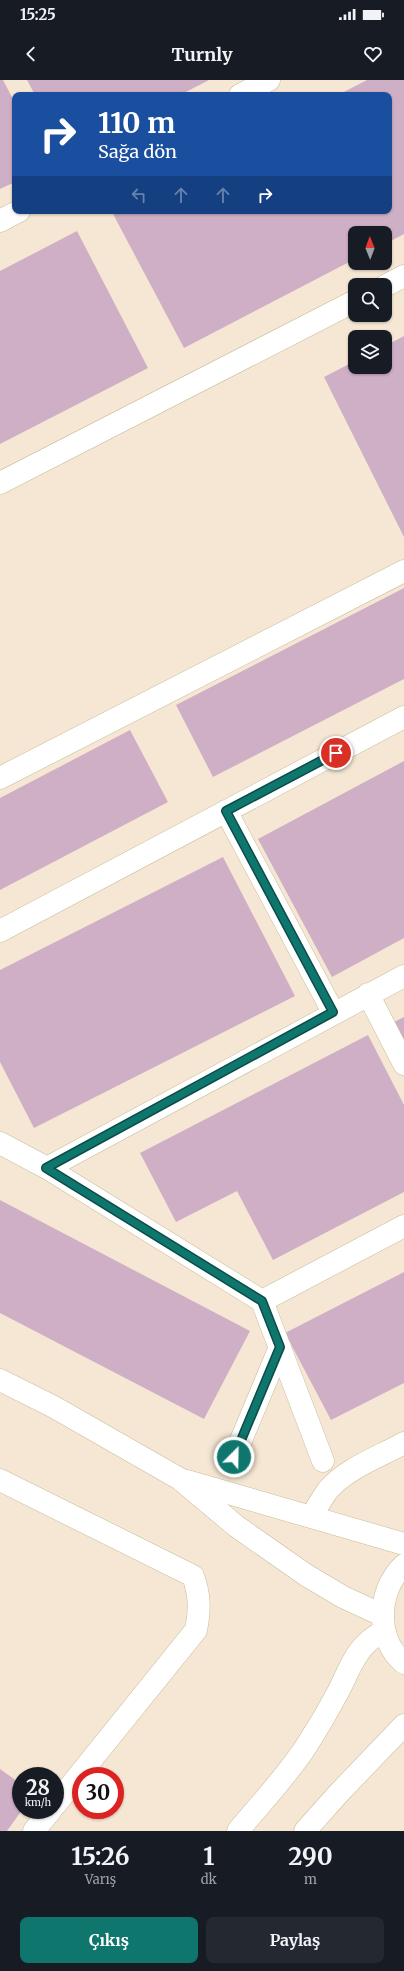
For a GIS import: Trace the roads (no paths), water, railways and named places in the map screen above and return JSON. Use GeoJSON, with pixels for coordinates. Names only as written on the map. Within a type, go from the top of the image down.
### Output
{"type":"FeatureCollection","features":[{"type":"Feature","properties":{"kind":"street"},"geometry":{"type":"LineString","coordinates":[[246,92],[269,80]]}},
{"type":"Feature","properties":{"kind":"street"},"geometry":{"type":"LineString","coordinates":[[0,221],[13,214]]}},
{"type":"Feature","properties":{"kind":"street"},"geometry":{"type":"LineString","coordinates":[[392,282],[404,276]]}},
{"type":"Feature","properties":{"kind":"street"},"geometry":{"type":"LineString","coordinates":[[0,483],[348,305]]}},
{"type":"Feature","properties":{"kind":"street"},"geometry":{"type":"LineString","coordinates":[[0,778],[404,571]]}},
{"type":"Feature","properties":{"kind":"street"},"geometry":{"type":"LineString","coordinates":[[0,931],[404,716]]}},
{"type":"Feature","properties":{"kind":"street"},"geometry":{"type":"LineString","coordinates":[[226,811],[333,1012]]}},
{"type":"Feature","properties":{"kind":"street"},"geometry":{"type":"LineString","coordinates":[[46,1168],[333,1012],[404,976]]}},
{"type":"Feature","properties":{"kind":"street"},"geometry":{"type":"LineString","coordinates":[[368,994],[404,1064]]}},
{"type":"Feature","properties":{"kind":"street"},"geometry":{"type":"LineString","coordinates":[[0,1143],[46,1168],[262,1301],[323,1461]]}},
{"type":"Feature","properties":{"kind":"street"},"geometry":{"type":"LineString","coordinates":[[262,1301],[404,1226]]}},
{"type":"Feature","properties":{"kind":"street"},"geometry":{"type":"LineString","coordinates":[[234,1457],[280,1347]]}},
{"type":"Feature","properties":{"kind":"street"},"geometry":{"type":"LineString","coordinates":[[0,1380],[54,1407],[180,1479],[236,1526],[306,1575],[343,1596],[383,1623]]}},
{"type":"Feature","properties":{"kind":"street"},"geometry":{"type":"LineString","coordinates":[[312,1516],[328,1490],[337,1481],[346,1474],[404,1443]]}},
{"type":"Feature","properties":{"kind":"street"},"geometry":{"type":"LineString","coordinates":[[180,1479],[312,1516],[404,1544]]}},
{"type":"Feature","properties":{"kind":"street"},"geometry":{"type":"LineString","coordinates":[[0,1480],[193,1576],[200,1602],[196,1630],[64,1794]]}},
{"type":"Feature","properties":{"kind":"street"},"geometry":{"type":"LineString","coordinates":[[404,1565],[390,1583],[384,1598],[383,1623],[390,1646],[404,1664]]}},
{"type":"Feature","properties":{"kind":"street"},"geometry":{"type":"LineString","coordinates":[[238,1831],[306,1747],[324,1718],[358,1652],[383,1623]]}},
{"type":"Feature","properties":{"kind":"street"},"geometry":{"type":"LineString","coordinates":[[305,1831],[404,1725]]}},
{"type":"Feature","properties":{"kind":"street"},"geometry":{"type":"LineString","coordinates":[[34,1831],[44,1819]]}}]}
